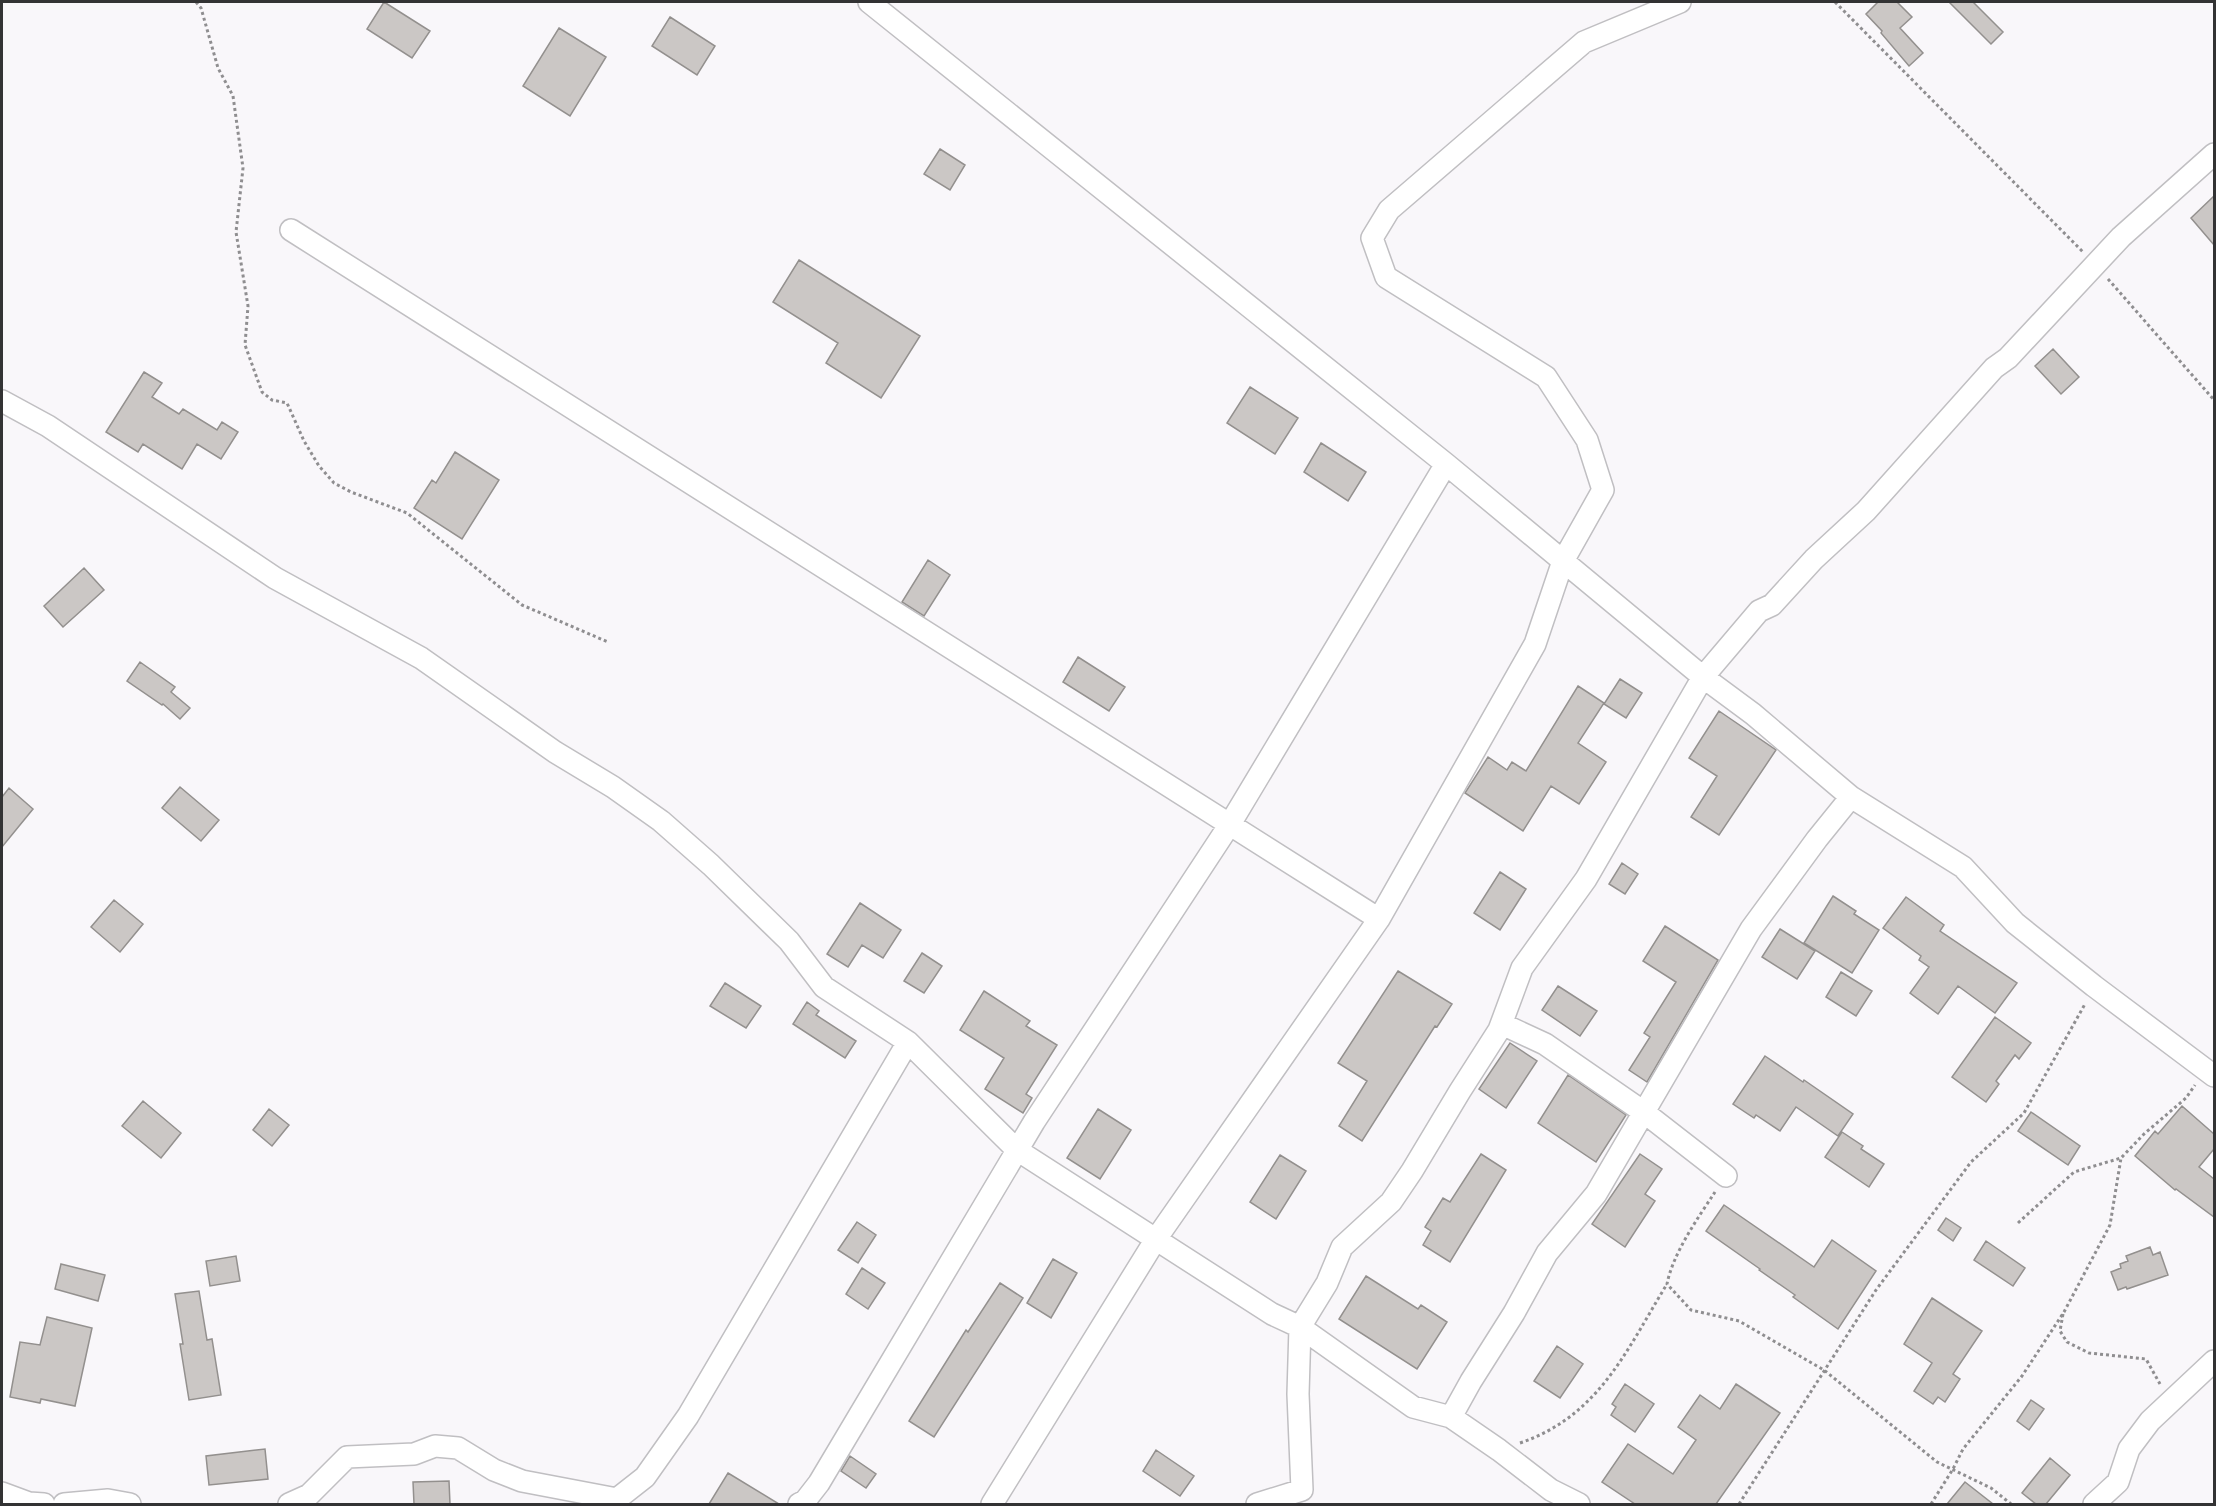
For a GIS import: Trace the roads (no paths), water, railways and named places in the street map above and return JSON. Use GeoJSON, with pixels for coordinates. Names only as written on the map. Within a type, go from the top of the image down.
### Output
{"type":"FeatureCollection","features":[{"type":"Feature","properties":{"kind":"street"},"geometry":{"type":"LineString","coordinates":[[869,2],[1446,464],[1703,677],[1753,714],[1851,797],[1963,867],[2015,923],[2094,986],[2210,1072]]}},
{"type":"Feature","properties":{"kind":"street"},"geometry":{"type":"LineString","coordinates":[[992,1504],[1156,1239],[1379,918],[1535,644],[1563,561],[1603,490],[1587,440],[1546,377],[1386,277],[1372,238],[1389,210],[1584,42],[1680,2]]}},
{"type":"Feature","properties":{"kind":"street"},"geometry":{"type":"LineString","coordinates":[[1257,1504],[1302,1490],[1298,1394],[1300,1327],[1327,1283],[1342,1247],[1391,1202],[1502,1024],[1522,968],[1586,879],[1703,677],[1759,611],[1772,605],[1814,559],[1866,511],[1994,368],[2008,358],[2121,237],[2214,154]]}},
{"type":"Feature","properties":{"kind":"street"},"geometry":{"type":"LineString","coordinates":[[291,230],[1379,918]]}},
{"type":"Feature","properties":{"kind":"street"},"geometry":{"type":"LineString","coordinates":[[2,401],[48,426],[275,578],[421,658],[555,752],[613,787],[661,821],[711,865],[789,941],[824,987],[908,1042],[1017,1150],[1272,1314],[1300,1327],[1413,1407],[1451,1418],[1499,1450],[1551,1490],[1579,1504]]}},
{"type":"Feature","properties":{"kind":"street"},"geometry":{"type":"LineString","coordinates":[[810,1502],[819,1483],[1017,1150],[1230,824],[1446,464]]}},
{"type":"Feature","properties":{"kind":"street"},"geometry":{"type":"LineString","coordinates":[[1451,1418],[1547,1253],[1596,1194],[1751,929],[1851,797]]}},
{"type":"Feature","properties":{"kind":"street"},"geometry":{"type":"LineString","coordinates":[[1502,1024],[1545,1044],[1645,1113],[1726,1176]]}},
{"type":"Feature","properties":{"kind":"street"},"geometry":{"type":"LineString","coordinates":[[289,1504],[309,1495],[347,1457],[414,1454],[435,1446],[459,1448],[494,1470],[522,1481],[617,1499],[645,1477],[688,1416],[908,1042]]}},
{"type":"Feature","properties":{"kind":"street"},"geometry":{"type":"LineString","coordinates":[[2107,1501],[2118,1482],[2129,1449],[2150,1421],[2214,1361]]}},
{"type":"Feature","properties":{"kind":"street"},"geometry":{"type":"LineString","coordinates":[[2,1493],[29,1503],[44,1504]]}},
{"type":"Feature","properties":{"kind":"street"},"geometry":{"type":"LineString","coordinates":[[64,1504],[108,1500],[130,1504]]}}]}
